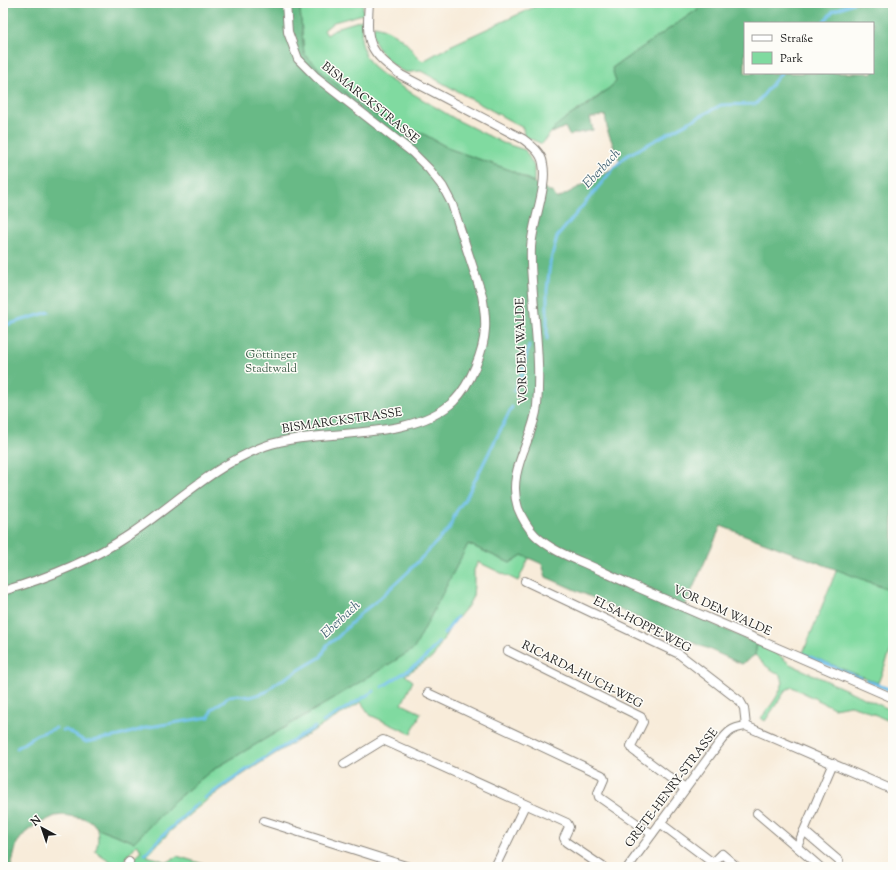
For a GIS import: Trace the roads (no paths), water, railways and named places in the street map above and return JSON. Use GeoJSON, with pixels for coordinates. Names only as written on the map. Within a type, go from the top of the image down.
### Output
{"type":"FeatureCollection","features":[{"type":"Feature","properties":{"kind":"street","name":"BISMARCKSTRASSE"},"geometry":{"type":"LineString","coordinates":[[3,591],[73,566],[111,547],[201,482],[246,454],[268,445],[300,438],[366,432],[414,423],[430,417],[454,402],[468,382],[482,349],[485,329],[485,310],[480,288],[452,204],[443,187],[412,152],[316,77],[298,59],[288,32],[286,3]]}},
{"type":"Feature","properties":{"kind":"street","name":"VOR DEM WALDE"},"geometry":{"type":"LineString","coordinates":[[369,3],[370,43],[384,63],[408,79],[523,139],[534,148],[543,162],[543,182],[531,248],[531,281],[536,338],[538,391],[534,424],[517,471],[514,486],[517,504],[523,520],[528,528],[540,540],[573,558],[695,613],[893,698]]}},
{"type":"Feature","properties":{"kind":"street","name":"ELSA-HOPPE-WEG"},"geometry":{"type":"LineString","coordinates":[[525,581],[679,654],[740,701],[744,708],[746,726]]}},
{"type":"Feature","properties":{"kind":"street","name":"RICARDA-HUCH-WEG"},"geometry":{"type":"LineString","coordinates":[[508,651],[642,717],[643,722],[631,746],[633,750],[685,789]]}},
{"type":"Feature","properties":{"kind":"street"},"geometry":{"type":"LineString","coordinates":[[428,693],[602,775],[604,779],[598,793],[599,798],[652,834]]}},
{"type":"Feature","properties":{"kind":"street"},"geometry":{"type":"LineString","coordinates":[[746,726],[893,790]]}},
{"type":"Feature","properties":{"kind":"street","name":"GRETE-HENRY-STRASSE"},"geometry":{"type":"LineString","coordinates":[[628,867],[727,733],[735,727],[746,726]]}},
{"type":"Feature","properties":{"kind":"street"},"geometry":{"type":"LineString","coordinates":[[344,764],[383,740],[567,824],[569,827],[564,838],[566,842],[603,867]]}},
{"type":"Feature","properties":{"kind":"street"},"geometry":{"type":"LineString","coordinates":[[797,847],[833,763]]}},
{"type":"Feature","properties":{"kind":"street"},"geometry":{"type":"LineString","coordinates":[[495,867],[525,805]]}},
{"type":"Feature","properties":{"kind":"street"},"geometry":{"type":"LineString","coordinates":[[757,813],[820,867]]}},
{"type":"Feature","properties":{"kind":"street"},"geometry":{"type":"LineString","coordinates":[[264,822],[409,867]]}},
{"type":"Feature","properties":{"kind":"street"},"geometry":{"type":"LineString","coordinates":[[660,823],[713,863],[722,854],[737,867]]}},
{"type":"Feature","properties":{"kind":"street"},"geometry":{"type":"LineString","coordinates":[[804,831],[839,861]]}},
{"type":"Feature","properties":{"kind":"waterway","name":"Eberbach"},"geometry":{"type":"LineString","coordinates":[[824,22],[833,11],[853,3]]}},
{"type":"Feature","properties":{"kind":"waterway","name":"Eberbach"},"geometry":{"type":"LineString","coordinates":[[547,339],[547,290],[550,263],[557,237],[613,169],[626,156],[721,105],[756,104],[780,74]]}},
{"type":"Feature","properties":{"kind":"waterway"},"geometry":{"type":"LineString","coordinates":[[3,326],[49,312]]}},
{"type":"Feature","properties":{"kind":"waterway"},"geometry":{"type":"LineString","coordinates":[[514,391],[522,374],[529,345]]}},
{"type":"Feature","properties":{"kind":"waterway","name":"Eberbach"},"geometry":{"type":"LineString","coordinates":[[62,730],[66,730],[86,742],[119,736],[149,727],[209,717],[212,709],[230,696],[238,695],[250,697],[266,692],[275,684],[321,657],[327,645],[338,637],[361,613],[379,599],[407,573],[449,529],[456,512],[467,496],[512,407]]}},
{"type":"Feature","properties":{"kind":"waterway"},"geometry":{"type":"LineString","coordinates":[[444,634],[457,617]]}},
{"type":"Feature","properties":{"kind":"waterway"},"geometry":{"type":"LineString","coordinates":[[382,687],[422,661],[439,642]]}},
{"type":"Feature","properties":{"kind":"waterway"},"geometry":{"type":"LineString","coordinates":[[803,654],[860,678]]}},
{"type":"Feature","properties":{"kind":"waterway"},"geometry":{"type":"LineString","coordinates":[[866,680],[893,691]]}},
{"type":"Feature","properties":{"kind":"waterway"},"geometry":{"type":"LineString","coordinates":[[323,722],[374,691]]}},
{"type":"Feature","properties":{"kind":"waterway"},"geometry":{"type":"LineString","coordinates":[[205,798],[255,764],[315,727]]}},
{"type":"Feature","properties":{"kind":"waterway","name":"Eberbach"},"geometry":{"type":"LineString","coordinates":[[17,748],[36,735],[56,728]]}},
{"type":"Feature","properties":{"kind":"waterway"},"geometry":{"type":"LineString","coordinates":[[145,854],[198,803]]}},
{"type":"Feature","properties":{"kind":"park label","name":"Göttinger Stadtwald"},"geometry":{"type":"Point","coordinates":[271,362]}}]}
